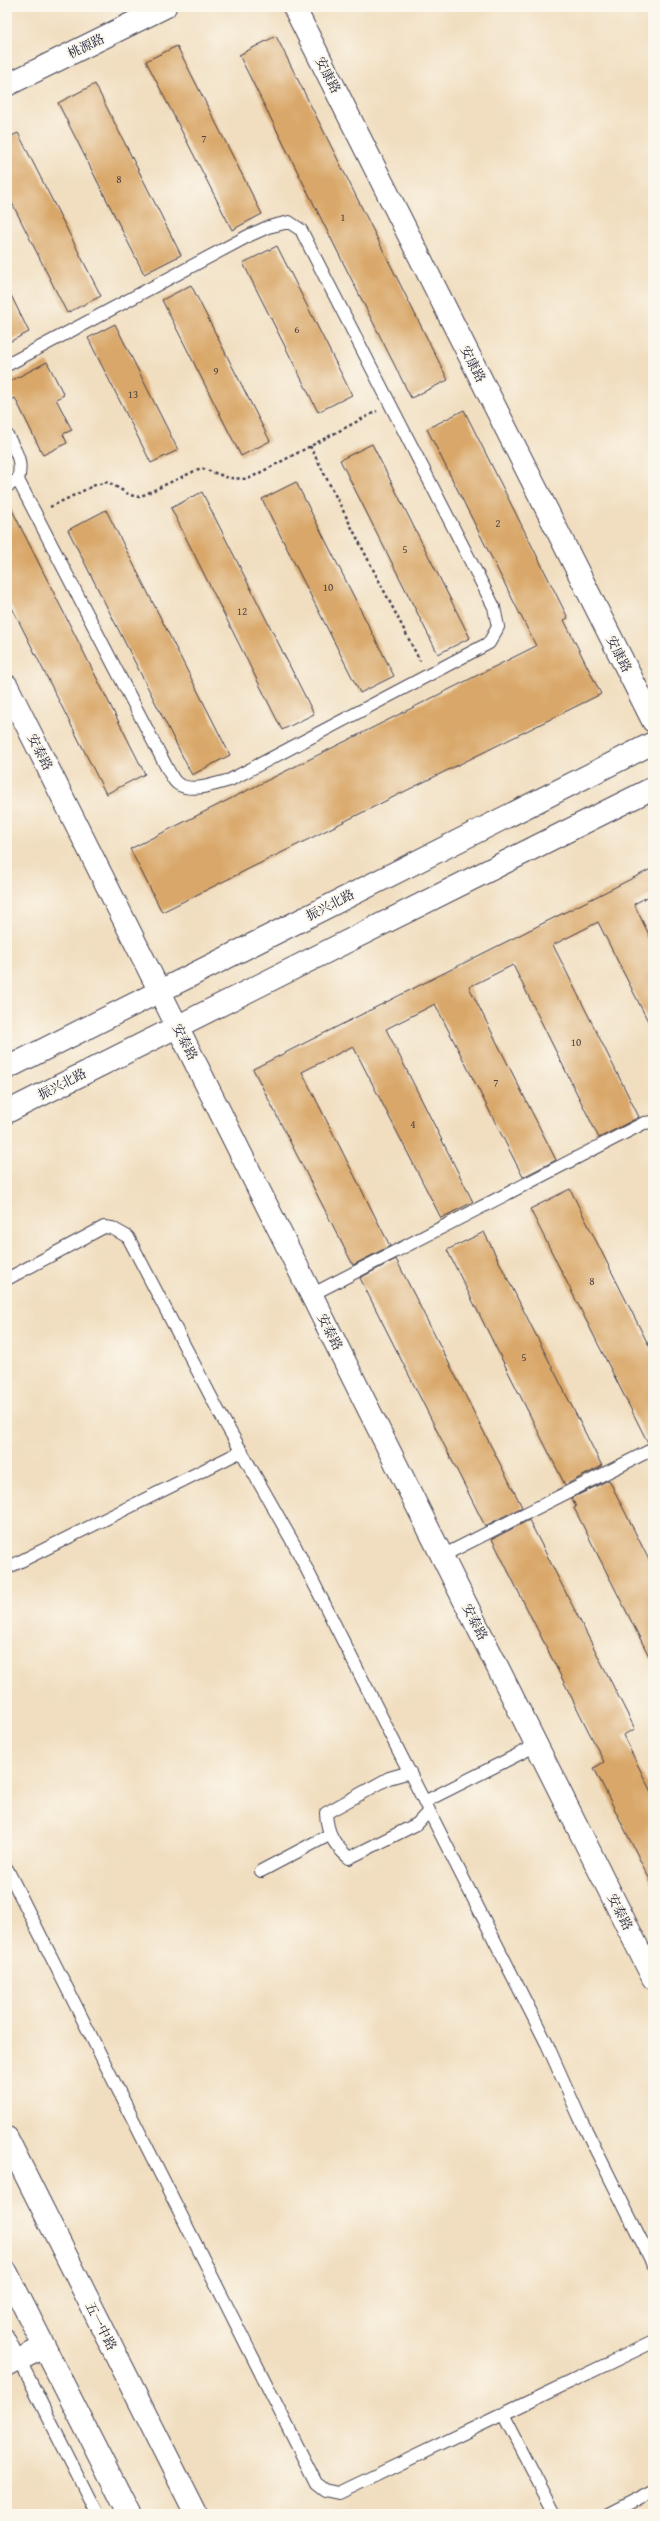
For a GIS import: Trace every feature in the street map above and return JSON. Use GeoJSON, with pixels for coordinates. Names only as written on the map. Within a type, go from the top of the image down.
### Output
{"type":"FeatureCollection","features":[{"type":"Feature","properties":{"kind":"street","name":"桃源路"},"geometry":{"type":"LineString","coordinates":[[7,85],[165,7]]}},
{"type":"Feature","properties":{"kind":"street","name":"安康路"},"geometry":{"type":"LineString","coordinates":[[294,7],[653,721]]}},
{"type":"Feature","properties":{"kind":"street","name":"安泰路"},"geometry":{"type":"LineString","coordinates":[[7,686],[653,1978]]}},
{"type":"Feature","properties":{"kind":"street","name":"振兴北路"},"geometry":{"type":"LineString","coordinates":[[7,1068],[653,742]]}},
{"type":"Feature","properties":{"kind":"street","name":"振兴北路"},"geometry":{"type":"LineString","coordinates":[[7,1112],[653,788]]}},
{"type":"Feature","properties":{"kind":"street","name":"五一中路"},"geometry":{"type":"LineString","coordinates":[[7,2138],[196,2514]]}},
{"type":"Feature","properties":{"kind":"street"},"geometry":{"type":"LineString","coordinates":[[7,2274],[129,2514]]}},
{"type":"Feature","properties":{"kind":"street"},"geometry":{"type":"LineString","coordinates":[[13,2363],[44,2347]]}},
{"type":"Feature","properties":{"kind":"lane"},"geometry":{"type":"LineString","coordinates":[[7,365],[250,235],[268,227],[289,222],[301,230],[494,607],[498,628],[489,643],[230,780],[190,788],[177,784],[18,480],[21,467],[19,458],[7,435]]}},
{"type":"Feature","properties":{"kind":"lane"},"geometry":{"type":"LineString","coordinates":[[7,486],[18,480]]}},
{"type":"Feature","properties":{"kind":"lane"},"geometry":{"type":"LineString","coordinates":[[311,1295],[644,1124],[653,1122]]}},
{"type":"Feature","properties":{"kind":"lane"},"geometry":{"type":"LineString","coordinates":[[7,1279],[104,1227],[112,1228],[128,1237],[242,1452],[295,1546],[547,2044],[579,2116],[653,2264]]}},
{"type":"Feature","properties":{"kind":"lane"},"geometry":{"type":"LineString","coordinates":[[442,1556],[653,1449]]}},
{"type":"Feature","properties":{"kind":"lane"},"geometry":{"type":"LineString","coordinates":[[7,1568],[242,1452]]}},
{"type":"Feature","properties":{"kind":"lane"},"geometry":{"type":"LineString","coordinates":[[410,1772],[389,1778],[326,1813],[330,1836],[338,1849],[350,1858],[417,1824],[427,1806],[537,1745]]}},
{"type":"Feature","properties":{"kind":"lane"},"geometry":{"type":"LineString","coordinates":[[261,1871],[330,1836]]}},
{"type":"Feature","properties":{"kind":"lane"},"geometry":{"type":"LineString","coordinates":[[7,1869],[316,2483],[325,2490],[339,2493],[653,2342]]}},
{"type":"Feature","properties":{"kind":"lane"},"geometry":{"type":"LineString","coordinates":[[7,2336],[13,2363],[97,2514]]}},
{"type":"Feature","properties":{"kind":"lane"},"geometry":{"type":"LineString","coordinates":[[503,2414],[555,2514]]}},
{"type":"Feature","properties":{"kind":"lane"},"geometry":{"type":"LineString","coordinates":[[608,2514],[653,2491]]}},
{"type":"Feature","properties":{"kind":"path"},"geometry":{"type":"LineString","coordinates":[[36,514],[95,485],[108,482],[130,495],[139,496],[202,468],[228,478],[248,479],[390,404]]}},
{"type":"Feature","properties":{"kind":"path"},"geometry":{"type":"LineString","coordinates":[[310,446],[428,675]]}},
{"type":"Feature","properties":{"kind":"building"},"geometry":{"type":"Polygon","coordinates":[[[276,36],[448,380],[411,398],[239,55],[276,36]]]}},
{"type":"Feature","properties":{"kind":"building"},"geometry":{"type":"Polygon","coordinates":[[[177,46],[262,214],[232,230],[146,61],[177,46]]]}},
{"type":"Feature","properties":{"kind":"building"},"geometry":{"type":"Polygon","coordinates":[[[95,84],[181,255],[144,274],[58,103],[95,84]]]}},
{"type":"Feature","properties":{"kind":"building"},"geometry":{"type":"Polygon","coordinates":[[[18,133],[101,296],[67,313],[7,193],[7,138],[18,133]]]}},
{"type":"Feature","properties":{"kind":"building"},"geometry":{"type":"Polygon","coordinates":[[[277,246],[352,395],[318,412],[243,263],[277,246]]]}},
{"type":"Feature","properties":{"kind":"building"},"geometry":{"type":"Polygon","coordinates":[[[191,285],[270,441],[241,456],[162,300],[191,285]]]}},
{"type":"Feature","properties":{"kind":"building"},"geometry":{"type":"Polygon","coordinates":[[[7,287],[29,332],[7,343],[7,287]]]}},
{"type":"Feature","properties":{"kind":"building"},"geometry":{"type":"Polygon","coordinates":[[[115,324],[178,450],[151,463],[88,338],[115,324]]]}},
{"type":"Feature","properties":{"kind":"building"},"geometry":{"type":"Polygon","coordinates":[[[47,362],[64,395],[56,399],[72,430],[63,434],[67,443],[43,455],[15,398],[7,402],[7,383],[47,362]]]}},
{"type":"Feature","properties":{"kind":"building"},"geometry":{"type":"Polygon","coordinates":[[[464,410],[568,618],[564,620],[601,694],[162,912],[130,849],[536,646],[427,429],[464,410]]]}},
{"type":"Feature","properties":{"kind":"building"},"geometry":{"type":"Polygon","coordinates":[[[372,444],[470,638],[438,654],[340,460],[372,444]]]}},
{"type":"Feature","properties":{"kind":"building"},"geometry":{"type":"Polygon","coordinates":[[[296,482],[394,676],[360,693],[262,499],[296,482]]]}},
{"type":"Feature","properties":{"kind":"building"},"geometry":{"type":"Polygon","coordinates":[[[202,492],[314,714],[282,730],[171,508],[202,492]]]}},
{"type":"Feature","properties":{"kind":"building"},"geometry":{"type":"Polygon","coordinates":[[[7,500],[145,774],[106,794],[7,598],[7,500]]]}},
{"type":"Feature","properties":{"kind":"building"},"geometry":{"type":"Polygon","coordinates":[[[106,510],[230,755],[192,775],[68,530],[106,510]]]}},
{"type":"Feature","properties":{"kind":"building"},"geometry":{"type":"Polygon","coordinates":[[[653,868],[653,894],[634,904],[653,943],[653,1031],[598,922],[553,945],[639,1117],[599,1138],[513,965],[469,987],[556,1160],[523,1177],[435,1004],[386,1029],[473,1202],[441,1218],[353,1046],[302,1072],[390,1246],[353,1265],[253,1069],[653,868]]]}},
{"type":"Feature","properties":{"kind":"building"},"geometry":{"type":"Polygon","coordinates":[[[570,1189],[653,1354],[653,1442],[648,1443],[530,1209],[570,1189]]]}},
{"type":"Feature","properties":{"kind":"building"},"geometry":{"type":"Polygon","coordinates":[[[484,1232],[602,1466],[565,1485],[447,1250],[484,1232]]]}},
{"type":"Feature","properties":{"kind":"building"},"geometry":{"type":"Polygon","coordinates":[[[396,1259],[522,1507],[485,1526],[360,1278],[396,1259]]]}},
{"type":"Feature","properties":{"kind":"building"},"geometry":{"type":"Polygon","coordinates":[[[609,1480],[653,1568],[653,1664],[574,1508],[576,1507],[572,1498],[609,1480]]]}},
{"type":"Feature","properties":{"kind":"building"},"geometry":{"type":"Polygon","coordinates":[[[529,1520],[635,1729],[623,1735],[653,1796],[653,1886],[594,1768],[604,1762],[492,1539],[529,1520]]]}}]}
